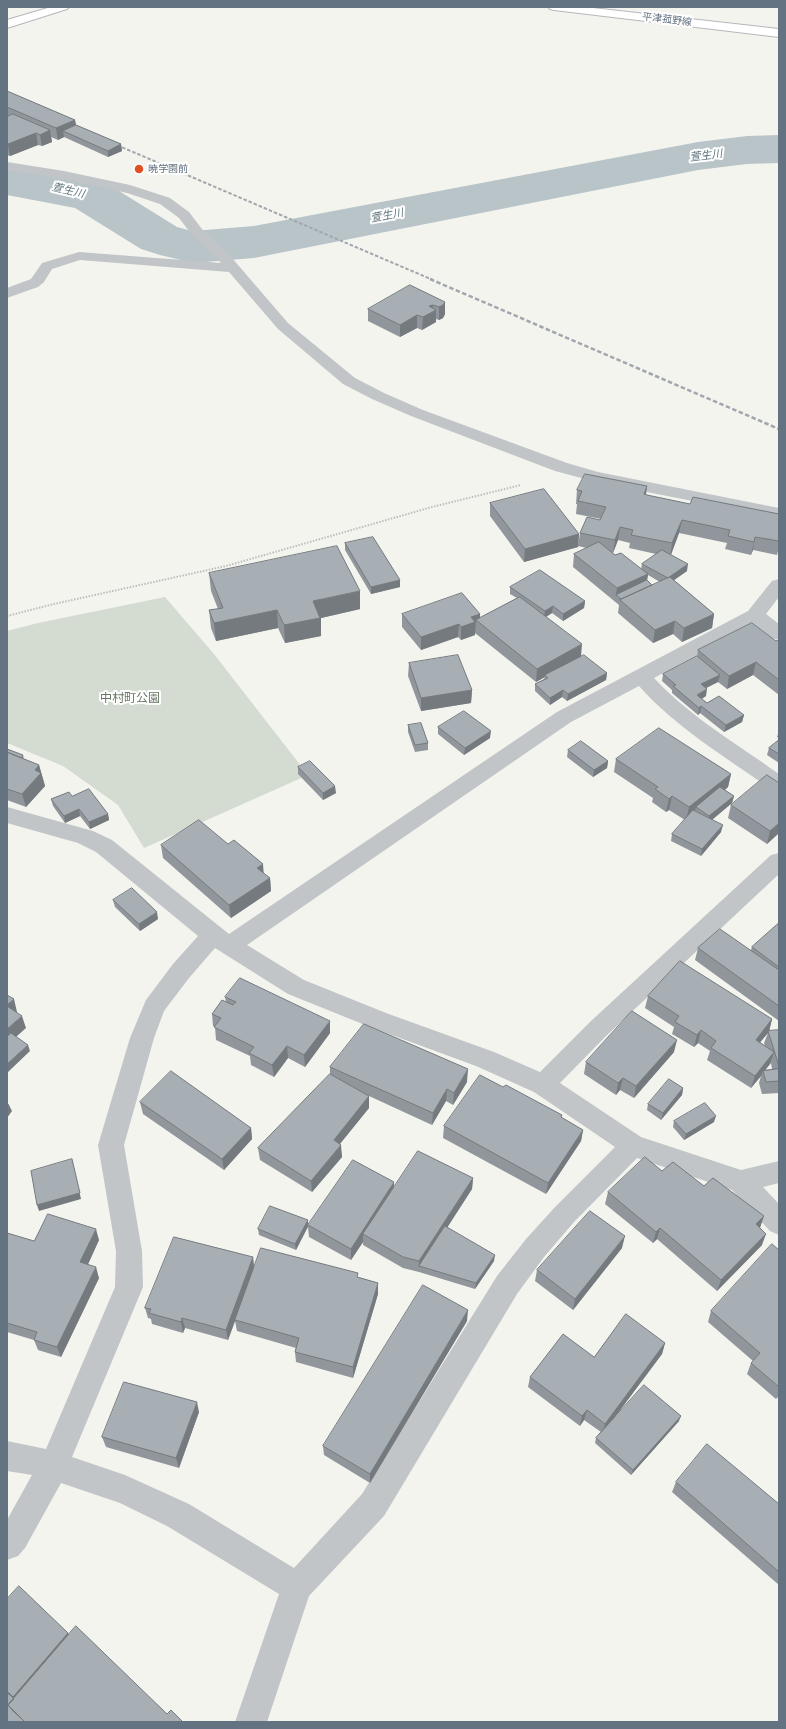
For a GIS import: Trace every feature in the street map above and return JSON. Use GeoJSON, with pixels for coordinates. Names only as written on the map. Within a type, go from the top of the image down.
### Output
{"type":"FeatureCollection","features":[{"type":"Feature","properties":{"kind":"main road"},"geometry":{"type":"LineString","coordinates":[[7,24],[63,7]]}},
{"type":"Feature","properties":{"kind":"main road","name":"平津菰野線"},"geometry":{"type":"LineString","coordinates":[[554,7],[779,33]]}},
{"type":"Feature","properties":{"kind":"street"},"geometry":{"type":"LineString","coordinates":[[7,166],[64,175],[150,195],[165,201],[184,214],[198,232],[229,264],[283,326],[349,381],[417,414],[561,467],[596,477],[779,512]]}},
{"type":"Feature","properties":{"kind":"street"},"geometry":{"type":"LineString","coordinates":[[7,293],[35,282],[41,275],[43,269],[47,266],[79,256],[194,266],[229,264]]}},
{"type":"Feature","properties":{"kind":"street"},"geometry":{"type":"LineString","coordinates":[[7,1545],[14,1537],[54,1466],[129,1287],[129,1251],[111,1145],[142,1038],[154,1007],[181,970],[221,940],[564,717],[755,615],[779,586]]}},
{"type":"Feature","properties":{"kind":"street"},"geometry":{"type":"LineString","coordinates":[[755,615],[779,634]]}},
{"type":"Feature","properties":{"kind":"street"},"geometry":{"type":"LineString","coordinates":[[641,676],[661,698],[682,715],[779,785]]}},
{"type":"Feature","properties":{"kind":"street"},"geometry":{"type":"LineString","coordinates":[[10,819],[85,837],[104,846],[221,940],[296,987],[378,1020],[485,1059],[543,1085],[633,1145],[741,1181],[779,1223]]}},
{"type":"Feature","properties":{"kind":"street"},"geometry":{"type":"LineString","coordinates":[[543,1085],[599,1028],[779,861]]}},
{"type":"Feature","properties":{"kind":"street"},"geometry":{"type":"LineString","coordinates":[[251,1722],[297,1587],[373,1505],[507,1285],[535,1248],[565,1214],[633,1145]]}},
{"type":"Feature","properties":{"kind":"street"},"geometry":{"type":"LineString","coordinates":[[741,1181],[779,1172]]}},
{"type":"Feature","properties":{"kind":"street"},"geometry":{"type":"LineString","coordinates":[[7,1456],[54,1466],[125,1490],[178,1515],[297,1587]]}},
{"type":"Feature","properties":{"kind":"path"},"geometry":{"type":"LineString","coordinates":[[7,616],[54,604],[226,566],[432,507],[529,483],[561,467]]}},
{"type":"Feature","properties":{"kind":"green space","name":"中村町公園"},"geometry":{"type":"Polygon","coordinates":[[[165,597],[214,654],[308,775],[144,848],[118,805],[63,766],[7,743],[7,631],[38,623],[165,597]]]}},
{"type":"Feature","properties":{"kind":"building"},"geometry":{"type":"Polygon","coordinates":[[[7,91],[75,120],[56,128],[7,107],[7,91]]]}},
{"type":"Feature","properties":{"kind":"building"},"geometry":{"type":"Polygon","coordinates":[[[13,114],[50,130],[40,135],[36,133],[7,144],[7,117],[13,114]]]}},
{"type":"Feature","properties":{"kind":"building"},"geometry":{"type":"Polygon","coordinates":[[[76,125],[121,144],[108,151],[63,131],[76,125]]]}},
{"type":"Feature","properties":{"kind":"building"},"geometry":{"type":"Polygon","coordinates":[[[410,285],[445,302],[439,307],[433,305],[429,306],[436,310],[423,317],[417,315],[400,325],[368,309],[410,285]]]}},
{"type":"Feature","properties":{"kind":"building"},"geometry":{"type":"Polygon","coordinates":[[[585,474],[647,486],[644,494],[690,504],[693,497],[779,514],[779,541],[755,537],[754,542],[728,536],[730,530],[682,520],[672,543],[631,535],[633,530],[620,527],[615,540],[580,533],[587,517],[600,520],[606,507],[578,501],[582,491],[577,490],[585,474]]]}},
{"type":"Feature","properties":{"kind":"building"},"geometry":{"type":"Polygon","coordinates":[[[544,489],[579,534],[525,549],[490,503],[544,489]]]}},
{"type":"Feature","properties":{"kind":"building"},"geometry":{"type":"Polygon","coordinates":[[[373,537],[400,580],[371,587],[345,543],[373,537]]]}},
{"type":"Feature","properties":{"kind":"building"},"geometry":{"type":"Polygon","coordinates":[[[599,542],[615,555],[621,553],[648,574],[617,588],[574,554],[599,542]]]}},
{"type":"Feature","properties":{"kind":"building"},"geometry":{"type":"Polygon","coordinates":[[[337,546],[360,591],[313,601],[320,618],[284,625],[277,610],[214,623],[209,610],[223,608],[209,573],[337,546]]]}},
{"type":"Feature","properties":{"kind":"building"},"geometry":{"type":"Polygon","coordinates":[[[662,550],[688,564],[668,578],[642,564],[662,550]]]}},
{"type":"Feature","properties":{"kind":"building"},"geometry":{"type":"Polygon","coordinates":[[[540,570],[585,601],[563,614],[553,606],[545,611],[510,587],[540,570]]]}},
{"type":"Feature","properties":{"kind":"building"},"geometry":{"type":"Polygon","coordinates":[[[670,577],[714,614],[684,628],[675,621],[655,630],[620,600],[670,577]]]}},
{"type":"Feature","properties":{"kind":"building"},"geometry":{"type":"Polygon","coordinates":[[[647,580],[652,585],[621,599],[616,595],[647,580]]]}},
{"type":"Feature","properties":{"kind":"building"},"geometry":{"type":"Polygon","coordinates":[[[462,593],[480,614],[471,617],[475,622],[461,627],[459,624],[421,637],[402,614],[462,593]]]}},
{"type":"Feature","properties":{"kind":"building"},"geometry":{"type":"Polygon","coordinates":[[[520,597],[582,644],[537,669],[476,620],[520,597]]]}},
{"type":"Feature","properties":{"kind":"building"},"geometry":{"type":"Polygon","coordinates":[[[752,623],[776,641],[779,640],[779,680],[756,662],[729,676],[698,650],[752,623]]]}},
{"type":"Feature","properties":{"kind":"building"},"geometry":{"type":"Polygon","coordinates":[[[458,655],[472,690],[421,698],[409,663],[458,655]]]}},
{"type":"Feature","properties":{"kind":"building"},"geometry":{"type":"Polygon","coordinates":[[[584,655],[607,673],[568,694],[563,690],[550,698],[535,684],[548,678],[545,675],[584,655]]]}},
{"type":"Feature","properties":{"kind":"building"},"geometry":{"type":"Polygon","coordinates":[[[697,656],[720,675],[701,684],[707,689],[697,695],[707,703],[719,696],[744,715],[726,725],[701,706],[699,708],[673,686],[676,685],[663,674],[697,656]]]}},
{"type":"Feature","properties":{"kind":"building"},"geometry":{"type":"Polygon","coordinates":[[[464,711],[491,731],[465,748],[438,727],[464,711]]]}},
{"type":"Feature","properties":{"kind":"building"},"geometry":{"type":"Polygon","coordinates":[[[421,723],[428,743],[415,745],[408,725],[421,723]]]}},
{"type":"Feature","properties":{"kind":"building"},"geometry":{"type":"Polygon","coordinates":[[[659,728],[731,774],[689,807],[672,796],[669,799],[655,789],[658,787],[616,759],[659,728]]]}},
{"type":"Feature","properties":{"kind":"building"},"geometry":{"type":"Polygon","coordinates":[[[779,740],[779,754],[769,748],[779,740]]]}},
{"type":"Feature","properties":{"kind":"building"},"geometry":{"type":"Polygon","coordinates":[[[581,741],[608,761],[594,770],[568,750],[581,741]]]}},
{"type":"Feature","properties":{"kind":"building"},"geometry":{"type":"Polygon","coordinates":[[[7,749],[23,755],[21,758],[7,752],[7,749]]]}},
{"type":"Feature","properties":{"kind":"building"},"geometry":{"type":"Polygon","coordinates":[[[7,752],[39,765],[35,770],[41,773],[22,794],[7,789],[7,752]]]}},
{"type":"Feature","properties":{"kind":"building"},"geometry":{"type":"Polygon","coordinates":[[[310,761],[335,786],[323,793],[298,767],[310,761]]]}},
{"type":"Feature","properties":{"kind":"building"},"geometry":{"type":"Polygon","coordinates":[[[767,775],[779,783],[779,823],[770,831],[731,805],[767,775]]]}},
{"type":"Feature","properties":{"kind":"building"},"geometry":{"type":"Polygon","coordinates":[[[720,787],[734,796],[709,816],[696,807],[720,787]]]}},
{"type":"Feature","properties":{"kind":"building"},"geometry":{"type":"Polygon","coordinates":[[[89,789],[108,814],[89,822],[79,809],[64,816],[51,799],[69,792],[72,796],[89,789]]]}},
{"type":"Feature","properties":{"kind":"building"},"geometry":{"type":"Polygon","coordinates":[[[693,810],[723,825],[702,849],[672,834],[693,810]]]}},
{"type":"Feature","properties":{"kind":"building"},"geometry":{"type":"Polygon","coordinates":[[[199,820],[228,844],[234,840],[263,864],[257,868],[270,878],[229,905],[161,845],[199,820]]]}},
{"type":"Feature","properties":{"kind":"building"},"geometry":{"type":"Polygon","coordinates":[[[132,888],[157,912],[139,924],[113,900],[132,888]]]}},
{"type":"Feature","properties":{"kind":"building"},"geometry":{"type":"Polygon","coordinates":[[[779,923],[779,967],[752,947],[779,923]]]}},
{"type":"Feature","properties":{"kind":"building"},"geometry":{"type":"Polygon","coordinates":[[[720,929],[779,970],[779,1006],[698,948],[720,929]]]}},
{"type":"Feature","properties":{"kind":"building"},"geometry":{"type":"Polygon","coordinates":[[[680,961],[772,1019],[756,1040],[774,1052],[755,1076],[711,1048],[716,1041],[701,1030],[697,1035],[675,1022],[679,1016],[648,996],[680,961]]]}},
{"type":"Feature","properties":{"kind":"building"},"geometry":{"type":"Polygon","coordinates":[[[240,978],[330,1021],[304,1055],[287,1046],[272,1065],[249,1053],[254,1047],[214,1027],[221,1018],[212,1014],[222,1000],[233,1005],[236,1002],[225,997],[240,978]]]}},
{"type":"Feature","properties":{"kind":"building"},"geometry":{"type":"Polygon","coordinates":[[[7,995],[14,999],[7,1005],[7,995]]]}},
{"type":"Feature","properties":{"kind":"building"},"geometry":{"type":"Polygon","coordinates":[[[7,1006],[22,1016],[7,1029],[7,1006]]]}},
{"type":"Feature","properties":{"kind":"building"},"geometry":{"type":"Polygon","coordinates":[[[632,1011],[677,1040],[636,1086],[623,1078],[618,1083],[586,1062],[632,1011]]]}},
{"type":"Feature","properties":{"kind":"building"},"geometry":{"type":"Polygon","coordinates":[[[364,1024],[468,1069],[454,1093],[447,1089],[433,1113],[330,1067],[364,1024]]]}},
{"type":"Feature","properties":{"kind":"building"},"geometry":{"type":"Polygon","coordinates":[[[779,1030],[779,1066],[768,1031],[779,1030]]]}},
{"type":"Feature","properties":{"kind":"building"},"geometry":{"type":"Polygon","coordinates":[[[11,1033],[28,1045],[7,1064],[7,1037],[11,1033]]]}},
{"type":"Feature","properties":{"kind":"building"},"geometry":{"type":"Polygon","coordinates":[[[779,1069],[779,1081],[766,1082],[763,1071],[779,1069]]]}},
{"type":"Feature","properties":{"kind":"building"},"geometry":{"type":"Polygon","coordinates":[[[171,1071],[251,1128],[222,1159],[140,1102],[171,1071]]]}},
{"type":"Feature","properties":{"kind":"building"},"geometry":{"type":"Polygon","coordinates":[[[330,1074],[369,1096],[334,1140],[341,1145],[311,1181],[258,1148],[330,1074]]]}},
{"type":"Feature","properties":{"kind":"building"},"geometry":{"type":"Polygon","coordinates":[[[480,1075],[503,1087],[506,1085],[562,1115],[561,1117],[583,1130],[548,1183],[444,1126],[480,1075]]]}},
{"type":"Feature","properties":{"kind":"building"},"geometry":{"type":"Polygon","coordinates":[[[669,1079],[683,1088],[663,1113],[648,1104],[669,1079]]]}},
{"type":"Feature","properties":{"kind":"building"},"geometry":{"type":"Polygon","coordinates":[[[705,1103],[716,1116],[686,1134],[674,1121],[705,1103]]]}},
{"type":"Feature","properties":{"kind":"building"},"geometry":{"type":"Polygon","coordinates":[[[418,1151],[473,1178],[419,1261],[403,1257],[363,1234],[418,1151]]]}},
{"type":"Feature","properties":{"kind":"building"},"geometry":{"type":"Polygon","coordinates":[[[645,1157],[662,1171],[673,1162],[704,1186],[713,1178],[764,1216],[756,1224],[766,1234],[721,1280],[660,1228],[656,1232],[608,1192],[645,1157]]]}},
{"type":"Feature","properties":{"kind":"building"},"geometry":{"type":"Polygon","coordinates":[[[72,1159],[80,1193],[37,1205],[31,1171],[72,1159]]]}},
{"type":"Feature","properties":{"kind":"building"},"geometry":{"type":"Polygon","coordinates":[[[353,1160],[394,1182],[351,1249],[308,1225],[353,1160]]]}},
{"type":"Feature","properties":{"kind":"building"},"geometry":{"type":"Polygon","coordinates":[[[270,1206],[308,1220],[295,1244],[258,1229],[270,1206]]]}},
{"type":"Feature","properties":{"kind":"building"},"geometry":{"type":"Polygon","coordinates":[[[590,1211],[625,1236],[575,1299],[537,1270],[590,1211]]]}},
{"type":"Feature","properties":{"kind":"building"},"geometry":{"type":"Polygon","coordinates":[[[48,1214],[96,1229],[80,1262],[96,1267],[57,1347],[34,1340],[37,1332],[7,1323],[7,1233],[34,1241],[48,1214]]]}},
{"type":"Feature","properties":{"kind":"building"},"geometry":{"type":"Polygon","coordinates":[[[445,1226],[495,1255],[476,1283],[419,1266],[445,1226]]]}},
{"type":"Feature","properties":{"kind":"building"},"geometry":{"type":"Polygon","coordinates":[[[174,1237],[253,1257],[226,1330],[182,1318],[181,1322],[149,1313],[151,1309],[145,1308],[174,1237]]]}},
{"type":"Feature","properties":{"kind":"building"},"geometry":{"type":"Polygon","coordinates":[[[772,1244],[779,1250],[779,1387],[751,1363],[760,1353],[711,1311],[772,1244]]]}},
{"type":"Feature","properties":{"kind":"building"},"geometry":{"type":"Polygon","coordinates":[[[261,1248],[358,1273],[357,1277],[378,1283],[353,1367],[295,1352],[299,1338],[235,1320],[261,1248]]]}},
{"type":"Feature","properties":{"kind":"building"},"geometry":{"type":"Polygon","coordinates":[[[423,1285],[468,1310],[370,1474],[323,1446],[423,1285]]]}},
{"type":"Feature","properties":{"kind":"building"},"geometry":{"type":"Polygon","coordinates":[[[626,1314],[665,1343],[605,1424],[587,1410],[582,1416],[530,1377],[563,1334],[594,1357],[626,1314]]]}},
{"type":"Feature","properties":{"kind":"building"},"geometry":{"type":"Polygon","coordinates":[[[124,1382],[197,1402],[176,1458],[102,1437],[124,1382]]]}},
{"type":"Feature","properties":{"kind":"building"},"geometry":{"type":"Polygon","coordinates":[[[644,1385],[681,1416],[633,1470],[596,1438],[644,1385]]]}},
{"type":"Feature","properties":{"kind":"building"},"geometry":{"type":"Polygon","coordinates":[[[707,1444],[779,1504],[779,1572],[676,1482],[707,1444]]]}},
{"type":"Feature","properties":{"kind":"building"},"geometry":{"type":"Polygon","coordinates":[[[19,1586],[68,1633],[13,1697],[7,1691],[7,1599],[19,1586]]]}},
{"type":"Feature","properties":{"kind":"building"},"geometry":{"type":"Polygon","coordinates":[[[76,1626],[167,1714],[171,1710],[183,1722],[25,1722],[8,1705],[76,1626]]]}},
{"type":"Feature","properties":{"kind":"building"},"geometry":{"type":"Polygon","coordinates":[[[9,1694],[14,1699],[8,1705],[25,1722],[7,1722],[7,1697],[9,1694]]]}},
{"type":"Feature","properties":{"kind":"waterway","name":"萱生川"},"geometry":{"type":"LineString","coordinates":[[7,180],[68,190],[93,197],[159,238],[193,247],[254,242],[698,156],[747,150],[779,149]]}},
{"type":"Feature","properties":{"kind":"railway"},"geometry":{"type":"LineString","coordinates":[[112,143],[433,280]]}},
{"type":"Feature","properties":{"kind":"railway"},"geometry":{"type":"LineString","coordinates":[[430,279],[779,429]]}},
{"type":"Feature","properties":{"kind":"place","name":"暁学園前"},"geometry":{"type":"Point","coordinates":[139,169]}}]}
